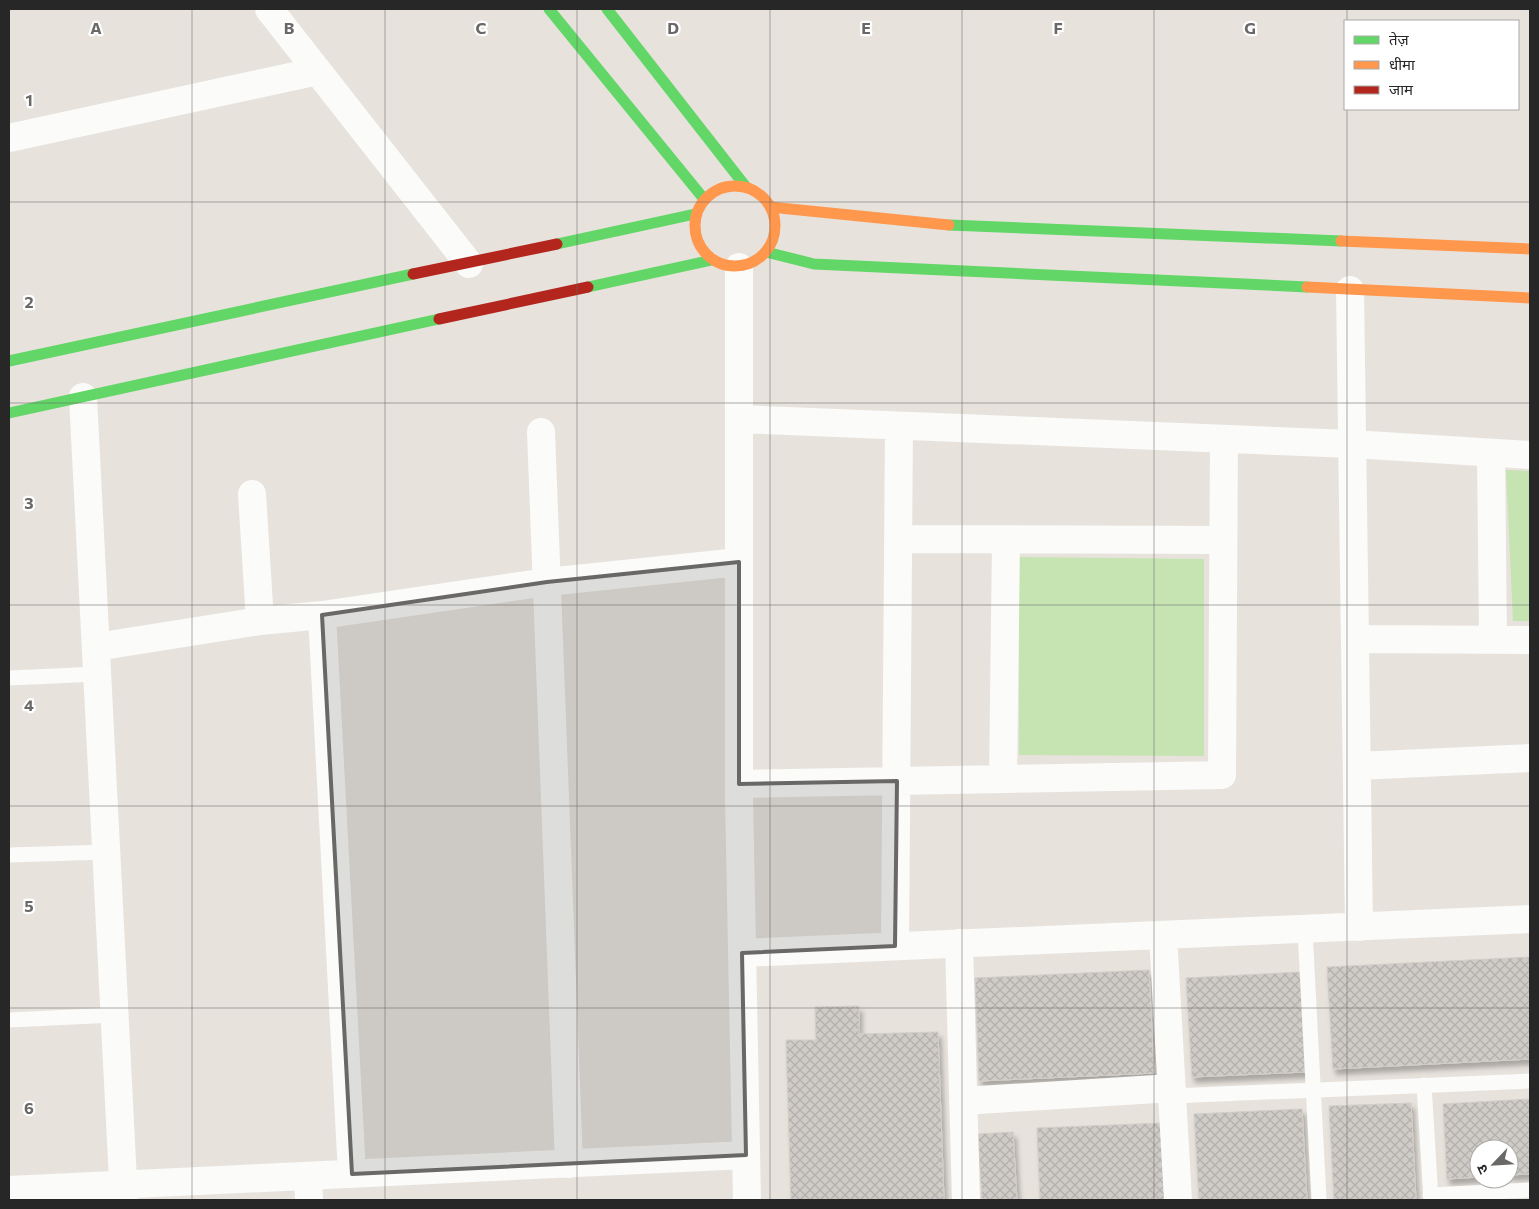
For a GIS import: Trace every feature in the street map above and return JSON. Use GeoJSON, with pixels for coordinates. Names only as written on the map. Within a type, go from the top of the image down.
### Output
{"type":"FeatureCollection","features":[{"type":"Feature","properties":{"kind":"street"},"geometry":{"type":"LineString","coordinates":[[269,9],[469,264]]}},
{"type":"Feature","properties":{"kind":"street"},"geometry":{"type":"LineString","coordinates":[[549,9],[704,199]]}},
{"type":"Feature","properties":{"kind":"street"},"geometry":{"type":"LineString","coordinates":[[606,9],[746,187]]}},
{"type":"Feature","properties":{"kind":"street"},"geometry":{"type":"LineString","coordinates":[[9,138],[318,71]]}},
{"type":"Feature","properties":{"kind":"street"},"geometry":{"type":"LineString","coordinates":[[731,185],[746,187],[760,194],[770,207],[775,224],[774,238],[766,252],[754,262],[739,266],[723,265],[712,260],[699,245],[694,231],[695,214],[704,199],[715,190],[731,185]]}},
{"type":"Feature","properties":{"kind":"street"},"geometry":{"type":"LineString","coordinates":[[770,207],[952,225],[1530,249]]}},
{"type":"Feature","properties":{"kind":"street"},"geometry":{"type":"LineString","coordinates":[[9,361],[469,264],[695,214]]}},
{"type":"Feature","properties":{"kind":"street"},"geometry":{"type":"LineString","coordinates":[[766,252],[814,264],[1530,298]]}},
{"type":"Feature","properties":{"kind":"street"},"geometry":{"type":"LineString","coordinates":[[9,413],[712,260]]}},
{"type":"Feature","properties":{"kind":"street"},"geometry":{"type":"LineString","coordinates":[[739,266],[739,784],[748,1200]]}},
{"type":"Feature","properties":{"kind":"street"},"geometry":{"type":"LineString","coordinates":[[1350,290],[1359,926]]}},
{"type":"Feature","properties":{"kind":"street"},"geometry":{"type":"LineString","coordinates":[[83,397],[124,1192]]}},
{"type":"Feature","properties":{"kind":"street"},"geometry":{"type":"LineString","coordinates":[[739,419],[1352,444],[1530,455]]}},
{"type":"Feature","properties":{"kind":"street"},"geometry":{"type":"LineString","coordinates":[[895,946],[899,426]]}},
{"type":"Feature","properties":{"kind":"street"},"geometry":{"type":"LineString","coordinates":[[541,432],[569,1164]]}},
{"type":"Feature","properties":{"kind":"street"},"geometry":{"type":"LineString","coordinates":[[739,784],[1222,775],[1224,439]]}},
{"type":"Feature","properties":{"kind":"street"},"geometry":{"type":"LineString","coordinates":[[1491,452],[1493,640]]}},
{"type":"Feature","properties":{"kind":"street"},"geometry":{"type":"LineString","coordinates":[[252,494],[260,621]]}},
{"type":"Feature","properties":{"kind":"street"},"geometry":{"type":"LineString","coordinates":[[899,539],[1223,540]]}},
{"type":"Feature","properties":{"kind":"street"},"geometry":{"type":"LineString","coordinates":[[1003,779],[1006,540]]}},
{"type":"Feature","properties":{"kind":"street"},"geometry":{"type":"LineString","coordinates":[[96,647],[260,621],[322,615],[547,582],[739,562]]}},
{"type":"Feature","properties":{"kind":"street"},"geometry":{"type":"LineString","coordinates":[[322,615],[352,1174]]}},
{"type":"Feature","properties":{"kind":"street"},"geometry":{"type":"LineString","coordinates":[[1355,640],[1530,640]]}},
{"type":"Feature","properties":{"kind":"street"},"geometry":{"type":"LineString","coordinates":[[1357,766],[1530,758]]}},
{"type":"Feature","properties":{"kind":"street"},"geometry":{"type":"LineString","coordinates":[[742,953],[1530,919]]}},
{"type":"Feature","properties":{"kind":"street"},"geometry":{"type":"LineString","coordinates":[[1163,935],[1178,1200]]}},
{"type":"Feature","properties":{"kind":"street"},"geometry":{"type":"LineString","coordinates":[[959,943],[966,1200]]}},
{"type":"Feature","properties":{"kind":"street"},"geometry":{"type":"LineString","coordinates":[[964,1101],[1172,1092]]}},
{"type":"Feature","properties":{"kind":"street"},"geometry":{"type":"LineString","coordinates":[[9,1190],[124,1192],[308,1188],[352,1174],[746,1155]]}},
{"type":"Feature","properties":{"kind":"lane"},"geometry":{"type":"LineString","coordinates":[[9,678],[98,674]]}},
{"type":"Feature","properties":{"kind":"lane"},"geometry":{"type":"LineString","coordinates":[[9,855],[106,852]]}},
{"type":"Feature","properties":{"kind":"lane"},"geometry":{"type":"LineString","coordinates":[[1305,929],[1319,1200]]}},
{"type":"Feature","properties":{"kind":"lane"},"geometry":{"type":"LineString","coordinates":[[9,1020],[115,1015]]}},
{"type":"Feature","properties":{"kind":"lane"},"geometry":{"type":"LineString","coordinates":[[1172,1092],[1313,1090],[1530,1081]]}},
{"type":"Feature","properties":{"kind":"lane"},"geometry":{"type":"LineString","coordinates":[[1424,1085],[1430,1197],[1530,1190]]}},
{"type":"Feature","properties":{"kind":"highlighted area"},"geometry":{"type":"Polygon","coordinates":[[[739,562],[739,784],[897,781],[895,946],[742,953],[746,1155],[352,1174],[322,615],[547,582],[739,562]]]}},
{"type":"Feature","properties":{"kind":"green space"},"geometry":{"type":"Polygon","coordinates":[[[1506,470],[1530,471],[1530,621],[1513,621],[1506,470]]]}},
{"type":"Feature","properties":{"kind":"green space"},"geometry":{"type":"Polygon","coordinates":[[[1019,557],[1204,559],[1204,756],[1019,755],[1019,557]]]}},
{"type":"Feature","properties":{"kind":"building"},"geometry":{"type":"Polygon","coordinates":[[[1530,957],[1530,1059],[1333,1069],[1327,967],[1530,957]]]}},
{"type":"Feature","properties":{"kind":"building"},"geometry":{"type":"Polygon","coordinates":[[[1149,970],[1154,1073],[979,1081],[975,978],[1149,970]]]}},
{"type":"Feature","properties":{"kind":"building"},"geometry":{"type":"Polygon","coordinates":[[[1300,972],[1305,1072],[1192,1077],[1186,978],[1300,972]]]}},
{"type":"Feature","properties":{"kind":"building"},"geometry":{"type":"Polygon","coordinates":[[[859,1006],[859,1034],[938,1032],[944,1200],[791,1200],[786,1040],[816,1040],[815,1007],[859,1006]]]}},
{"type":"Feature","properties":{"kind":"building"},"geometry":{"type":"Polygon","coordinates":[[[1530,1099],[1530,1174],[1519,1175],[1519,1139],[1469,1139],[1469,1178],[1447,1179],[1443,1104],[1530,1099]]]}},
{"type":"Feature","properties":{"kind":"building"},"geometry":{"type":"Polygon","coordinates":[[[1411,1103],[1416,1200],[1334,1200],[1329,1106],[1411,1103]]]}},
{"type":"Feature","properties":{"kind":"building"},"geometry":{"type":"Polygon","coordinates":[[[1302,1109],[1307,1200],[1199,1200],[1194,1114],[1302,1109]]]}},
{"type":"Feature","properties":{"kind":"building"},"geometry":{"type":"Polygon","coordinates":[[[1162,1123],[1165,1200],[1040,1200],[1037,1128],[1162,1123]]]}},
{"type":"Feature","properties":{"kind":"building"},"geometry":{"type":"Polygon","coordinates":[[[1013,1132],[1017,1200],[982,1200],[978,1134],[1013,1132]]]}},
{"type":"Feature","properties":{"kind":"traffic: fast"},"geometry":{"type":"LineString","coordinates":[[549,9],[704,199]]}},
{"type":"Feature","properties":{"kind":"traffic: fast"},"geometry":{"type":"LineString","coordinates":[[607,9],[746,187]]}},
{"type":"Feature","properties":{"kind":"traffic: fast"},"geometry":{"type":"LineString","coordinates":[[557,244],[695,214]]}},
{"type":"Feature","properties":{"kind":"traffic: fast"},"geometry":{"type":"LineString","coordinates":[[949,225],[1341,241]]}},
{"type":"Feature","properties":{"kind":"traffic: fast"},"geometry":{"type":"LineString","coordinates":[[766,252],[814,264],[1307,287]]}},
{"type":"Feature","properties":{"kind":"traffic: fast"},"geometry":{"type":"LineString","coordinates":[[588,287],[712,260]]}},
{"type":"Feature","properties":{"kind":"traffic: fast"},"geometry":{"type":"LineString","coordinates":[[9,361],[413,274]]}},
{"type":"Feature","properties":{"kind":"traffic: fast"},"geometry":{"type":"LineString","coordinates":[[9,413],[439,319]]}},
{"type":"Feature","properties":{"kind":"traffic: slow"},"geometry":{"type":"LineString","coordinates":[[735,186],[750,189],[763,198],[772,211],[775,226],[772,241],[763,254],[750,263],[735,266],[720,263],[707,254],[698,241],[695,226],[698,211],[707,198],[720,189],[735,186]]}},
{"type":"Feature","properties":{"kind":"traffic: slow"},"geometry":{"type":"LineString","coordinates":[[770,207],[949,225]]}},
{"type":"Feature","properties":{"kind":"traffic: slow"},"geometry":{"type":"LineString","coordinates":[[1341,241],[1530,249]]}},
{"type":"Feature","properties":{"kind":"traffic: slow"},"geometry":{"type":"LineString","coordinates":[[1307,287],[1530,298]]}},
{"type":"Feature","properties":{"kind":"traffic: jam"},"geometry":{"type":"LineString","coordinates":[[413,274],[557,244]]}},
{"type":"Feature","properties":{"kind":"traffic: jam"},"geometry":{"type":"LineString","coordinates":[[439,319],[588,287]]}}]}
